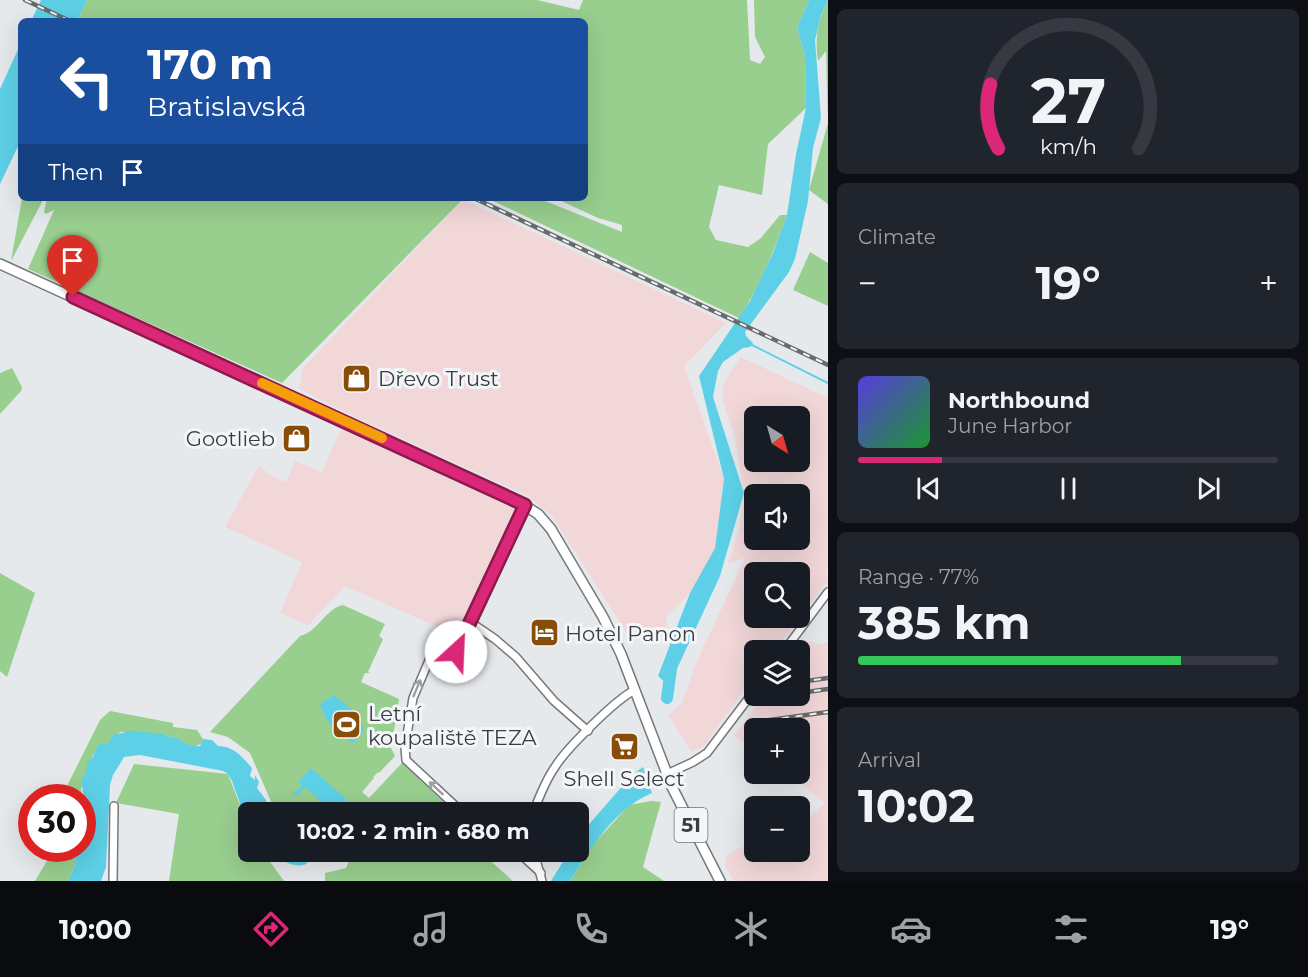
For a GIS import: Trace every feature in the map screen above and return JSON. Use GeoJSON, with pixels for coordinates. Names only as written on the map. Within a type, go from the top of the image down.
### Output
{"type":"FeatureCollection","features":[{"type":"Feature","properties":{"kind":"main road","name":"51"},"geometry":{"type":"LineString","coordinates":[[0,264],[525,505],[538,514],[551,529],[611,631],[667,774],[720,881]]}},
{"type":"Feature","properties":{"kind":"street"},"geometry":{"type":"LineString","coordinates":[[451,802],[410,764],[405,755],[413,698],[436,644],[456,652],[525,505]]}},
{"type":"Feature","properties":{"kind":"street"},"geometry":{"type":"LineString","coordinates":[[792,640],[828,592]]}},
{"type":"Feature","properties":{"kind":"street"},"geometry":{"type":"LineString","coordinates":[[470,622],[516,657],[554,701],[588,731]]}},
{"type":"Feature","properties":{"kind":"street"},"geometry":{"type":"LineString","coordinates":[[537,802],[554,767],[617,703],[635,690]]}},
{"type":"Feature","properties":{"kind":"street"},"geometry":{"type":"LineString","coordinates":[[667,774],[707,753],[744,704]]}},
{"type":"Feature","properties":{"kind":"street"},"geometry":{"type":"LineString","coordinates":[[113,881],[114,806]]}},
{"type":"Feature","properties":{"kind":"street"},"geometry":{"type":"LineString","coordinates":[[527,862],[541,877]]}},
{"type":"Feature","properties":{"kind":"street"},"geometry":{"type":"LineString","coordinates":[[537,862],[541,877]]}},
{"type":"Feature","properties":{"kind":"shaded area"},"geometry":{"type":"Polygon","coordinates":[[[461,201],[467,201],[726,323],[684,366],[724,479],[715,548],[690,593],[666,617],[667,629],[654,637],[649,631],[633,643],[552,516],[526,495],[299,389],[303,368],[461,201]]]}},
{"type":"Feature","properties":{"kind":"shaded area"},"geometry":{"type":"Polygon","coordinates":[[[741,357],[828,398],[828,567],[826,570],[828,580],[810,604],[810,562],[744,562],[744,628],[791,628],[782,640],[744,640],[744,690],[704,746],[692,752],[668,716],[682,703],[696,663],[745,558],[728,563],[739,530],[744,494],[735,438],[723,402],[723,384],[741,357]]]}},
{"type":"Feature","properties":{"kind":"shaded area"},"geometry":{"type":"Polygon","coordinates":[[[343,430],[518,510],[460,637],[345,586],[308,626],[280,613],[302,562],[225,527],[259,465],[270,475],[286,482],[295,461],[322,472],[339,433],[343,430]]]}},
{"type":"Feature","properties":{"kind":"shaded area"},"geometry":{"type":"Polygon","coordinates":[[[810,642],[818,644],[828,642],[828,881],[734,881],[725,866],[727,854],[744,846],[744,862],[810,862],[810,816],[825,803],[801,784],[810,784],[810,718],[747,718],[756,706],[810,706],[810,642]]]}},
{"type":"Feature","properties":{"kind":"shaded area"},"geometry":{"type":"Polygon","coordinates":[[[744,722],[744,742],[734,735],[744,722]]]}},
{"type":"Feature","properties":{"kind":"green space"},"geometry":{"type":"Polygon","coordinates":[[[87,0],[537,0],[579,10],[583,0],[747,0],[750,60],[760,64],[765,57],[755,37],[754,0],[809,0],[797,28],[805,56],[806,108],[768,144],[762,195],[719,185],[709,227],[716,240],[748,247],[761,238],[780,215],[787,215],[766,268],[739,318],[493,201],[545,201],[622,232],[622,225],[598,218],[561,201],[588,201],[588,18],[78,18],[87,0]]]}},
{"type":"Feature","properties":{"kind":"green space"},"geometry":{"type":"Polygon","coordinates":[[[828,0],[828,123],[826,51],[818,61],[817,44],[821,15],[828,0]]]}},
{"type":"Feature","properties":{"kind":"green space"},"geometry":{"type":"Polygon","coordinates":[[[828,123],[828,204],[809,190],[828,123]]]}},
{"type":"Feature","properties":{"kind":"green space"},"geometry":{"type":"Polygon","coordinates":[[[21,201],[42,201],[11,261],[21,201]]]}},
{"type":"Feature","properties":{"kind":"green space"},"geometry":{"type":"Polygon","coordinates":[[[46,201],[461,201],[282,383],[28,269],[54,210],[46,214],[44,212],[46,201]]]}},
{"type":"Feature","properties":{"kind":"green space"},"geometry":{"type":"Polygon","coordinates":[[[810,252],[828,263],[828,306],[793,290],[810,252]]]}},
{"type":"Feature","properties":{"kind":"green space"},"geometry":{"type":"Polygon","coordinates":[[[12,368],[22,387],[21,391],[0,414],[0,373],[12,368]]]}},
{"type":"Feature","properties":{"kind":"green space"},"geometry":{"type":"Polygon","coordinates":[[[0,573],[35,593],[7,677],[0,671],[0,573]]]}},
{"type":"Feature","properties":{"kind":"green space"},"geometry":{"type":"Polygon","coordinates":[[[343,605],[385,624],[379,636],[383,639],[368,672],[370,673],[365,673],[361,682],[399,699],[393,737],[380,737],[380,747],[390,746],[395,756],[373,777],[362,792],[369,798],[402,763],[443,802],[271,802],[250,753],[228,737],[210,732],[300,636],[312,630],[337,607],[343,605]]]}},
{"type":"Feature","properties":{"kind":"green space"},"geometry":{"type":"Polygon","coordinates":[[[110,711],[173,723],[173,727],[197,730],[203,739],[202,743],[195,747],[182,742],[175,736],[170,738],[165,734],[120,732],[108,744],[95,751],[83,784],[68,784],[100,720],[110,711]]]}},
{"type":"Feature","properties":{"kind":"green space"},"geometry":{"type":"Polygon","coordinates":[[[134,764],[228,774],[239,802],[238,862],[270,862],[284,881],[169,881],[179,814],[116,803],[134,764]]]}},
{"type":"Feature","properties":{"kind":"green space"},"geometry":{"type":"Polygon","coordinates":[[[651,801],[661,802],[643,867],[664,881],[570,881],[582,862],[589,862],[589,851],[593,845],[629,805],[651,801]]]}},
{"type":"Feature","properties":{"kind":"green space"},"geometry":{"type":"Polygon","coordinates":[[[46,862],[77,862],[68,881],[35,881],[46,862]]]}},
{"type":"Feature","properties":{"kind":"green space"},"geometry":{"type":"Polygon","coordinates":[[[349,862],[492,862],[513,881],[325,881],[325,873],[346,868],[349,862]]]}},
{"type":"Feature","properties":{"kind":"water"},"geometry":{"type":"Polygon","coordinates":[[[41,0],[87,0],[78,18],[32,18],[41,0]]]}},
{"type":"Feature","properties":{"kind":"water"},"geometry":{"type":"Polygon","coordinates":[[[809,0],[828,0],[821,15],[815,40],[821,118],[813,148],[808,201],[795,259],[789,272],[745,332],[753,343],[723,362],[718,371],[713,397],[744,493],[720,576],[669,686],[658,676],[690,593],[715,548],[724,479],[699,376],[750,301],[773,253],[787,215],[796,154],[806,108],[805,56],[797,28],[809,0]]]}},
{"type":"Feature","properties":{"kind":"water"},"geometry":{"type":"Polygon","coordinates":[[[18,50],[18,146],[0,184],[0,89],[18,50]]]}},
{"type":"Feature","properties":{"kind":"water","name":"Letní koupaliště TEZA"},"geometry":{"type":"Polygon","coordinates":[[[334,695],[353,711],[351,716],[357,717],[364,731],[352,743],[326,719],[320,704],[334,695]]]}},
{"type":"Feature","properties":{"kind":"water"},"geometry":{"type":"Polygon","coordinates":[[[131,731],[165,734],[170,738],[175,736],[186,744],[197,746],[200,746],[203,739],[212,740],[218,746],[233,750],[252,768],[250,776],[255,780],[255,775],[259,782],[257,788],[266,802],[239,802],[232,781],[223,771],[140,755],[124,757],[110,785],[106,867],[101,881],[68,881],[77,862],[96,862],[96,784],[82,784],[81,779],[86,775],[87,763],[93,758],[100,743],[108,744],[113,735],[131,731]]]}},
{"type":"Feature","properties":{"kind":"water"},"geometry":{"type":"Polygon","coordinates":[[[643,767],[652,793],[638,800],[615,819],[589,852],[589,824],[632,775],[643,767]]]}},
{"type":"Feature","properties":{"kind":"water"},"geometry":{"type":"Polygon","coordinates":[[[311,768],[347,800],[345,802],[322,802],[305,787],[296,796],[293,794],[302,785],[299,781],[311,768]]]}},
{"type":"Feature","properties":{"kind":"water"},"geometry":{"type":"Polygon","coordinates":[[[285,862],[308,862],[301,865],[285,862]]]}},
{"type":"Feature","properties":{"kind":"water"},"geometry":{"type":"Polygon","coordinates":[[[563,862],[583,862],[570,881],[551,881],[563,862]]]}},
{"type":"Feature","properties":{"kind":"waterway"},"geometry":{"type":"LineString","coordinates":[[750,344],[828,383]]}},
{"type":"Feature","properties":{"kind":"waterway"},"geometry":{"type":"LineString","coordinates":[[667,698],[671,669]]}},
{"type":"Feature","properties":{"kind":"railway"},"geometry":{"type":"LineString","coordinates":[[25,0],[64,18]]}},
{"type":"Feature","properties":{"kind":"railway"},"geometry":{"type":"LineString","coordinates":[[480,201],[828,365]]}},
{"type":"Feature","properties":{"kind":"railway"},"geometry":{"type":"LineString","coordinates":[[810,681],[828,678]]}},
{"type":"Feature","properties":{"kind":"railway"},"geometry":{"type":"LineString","coordinates":[[810,692],[828,689]]}},
{"type":"Feature","properties":{"kind":"railway"},"geometry":{"type":"LineString","coordinates":[[784,718],[828,712]]}},
{"type":"Feature","properties":{"kind":"slow traffic"},"geometry":{"type":"LineString","coordinates":[[262,383],[382,438]]}},
{"type":"Feature","properties":{"kind":"place","name":"Dřevo Trust"},"geometry":{"type":"Point","coordinates":[357,378]}},
{"type":"Feature","properties":{"kind":"place","name":"Gootlieb"},"geometry":{"type":"Point","coordinates":[296,438]}},
{"type":"Feature","properties":{"kind":"place","name":"Hotel Panon"},"geometry":{"type":"Point","coordinates":[544,633]}},
{"type":"Feature","properties":{"kind":"place","name":"Letní koupaliště TEZA"},"geometry":{"type":"Point","coordinates":[347,725]}},
{"type":"Feature","properties":{"kind":"place","name":"Shell Select"},"geometry":{"type":"Point","coordinates":[624,747]}},
{"type":"Feature","properties":{"kind":"route"},"geometry":{"type":"LineString","coordinates":[[73,297],[525,505],[456,652]]}}]}
